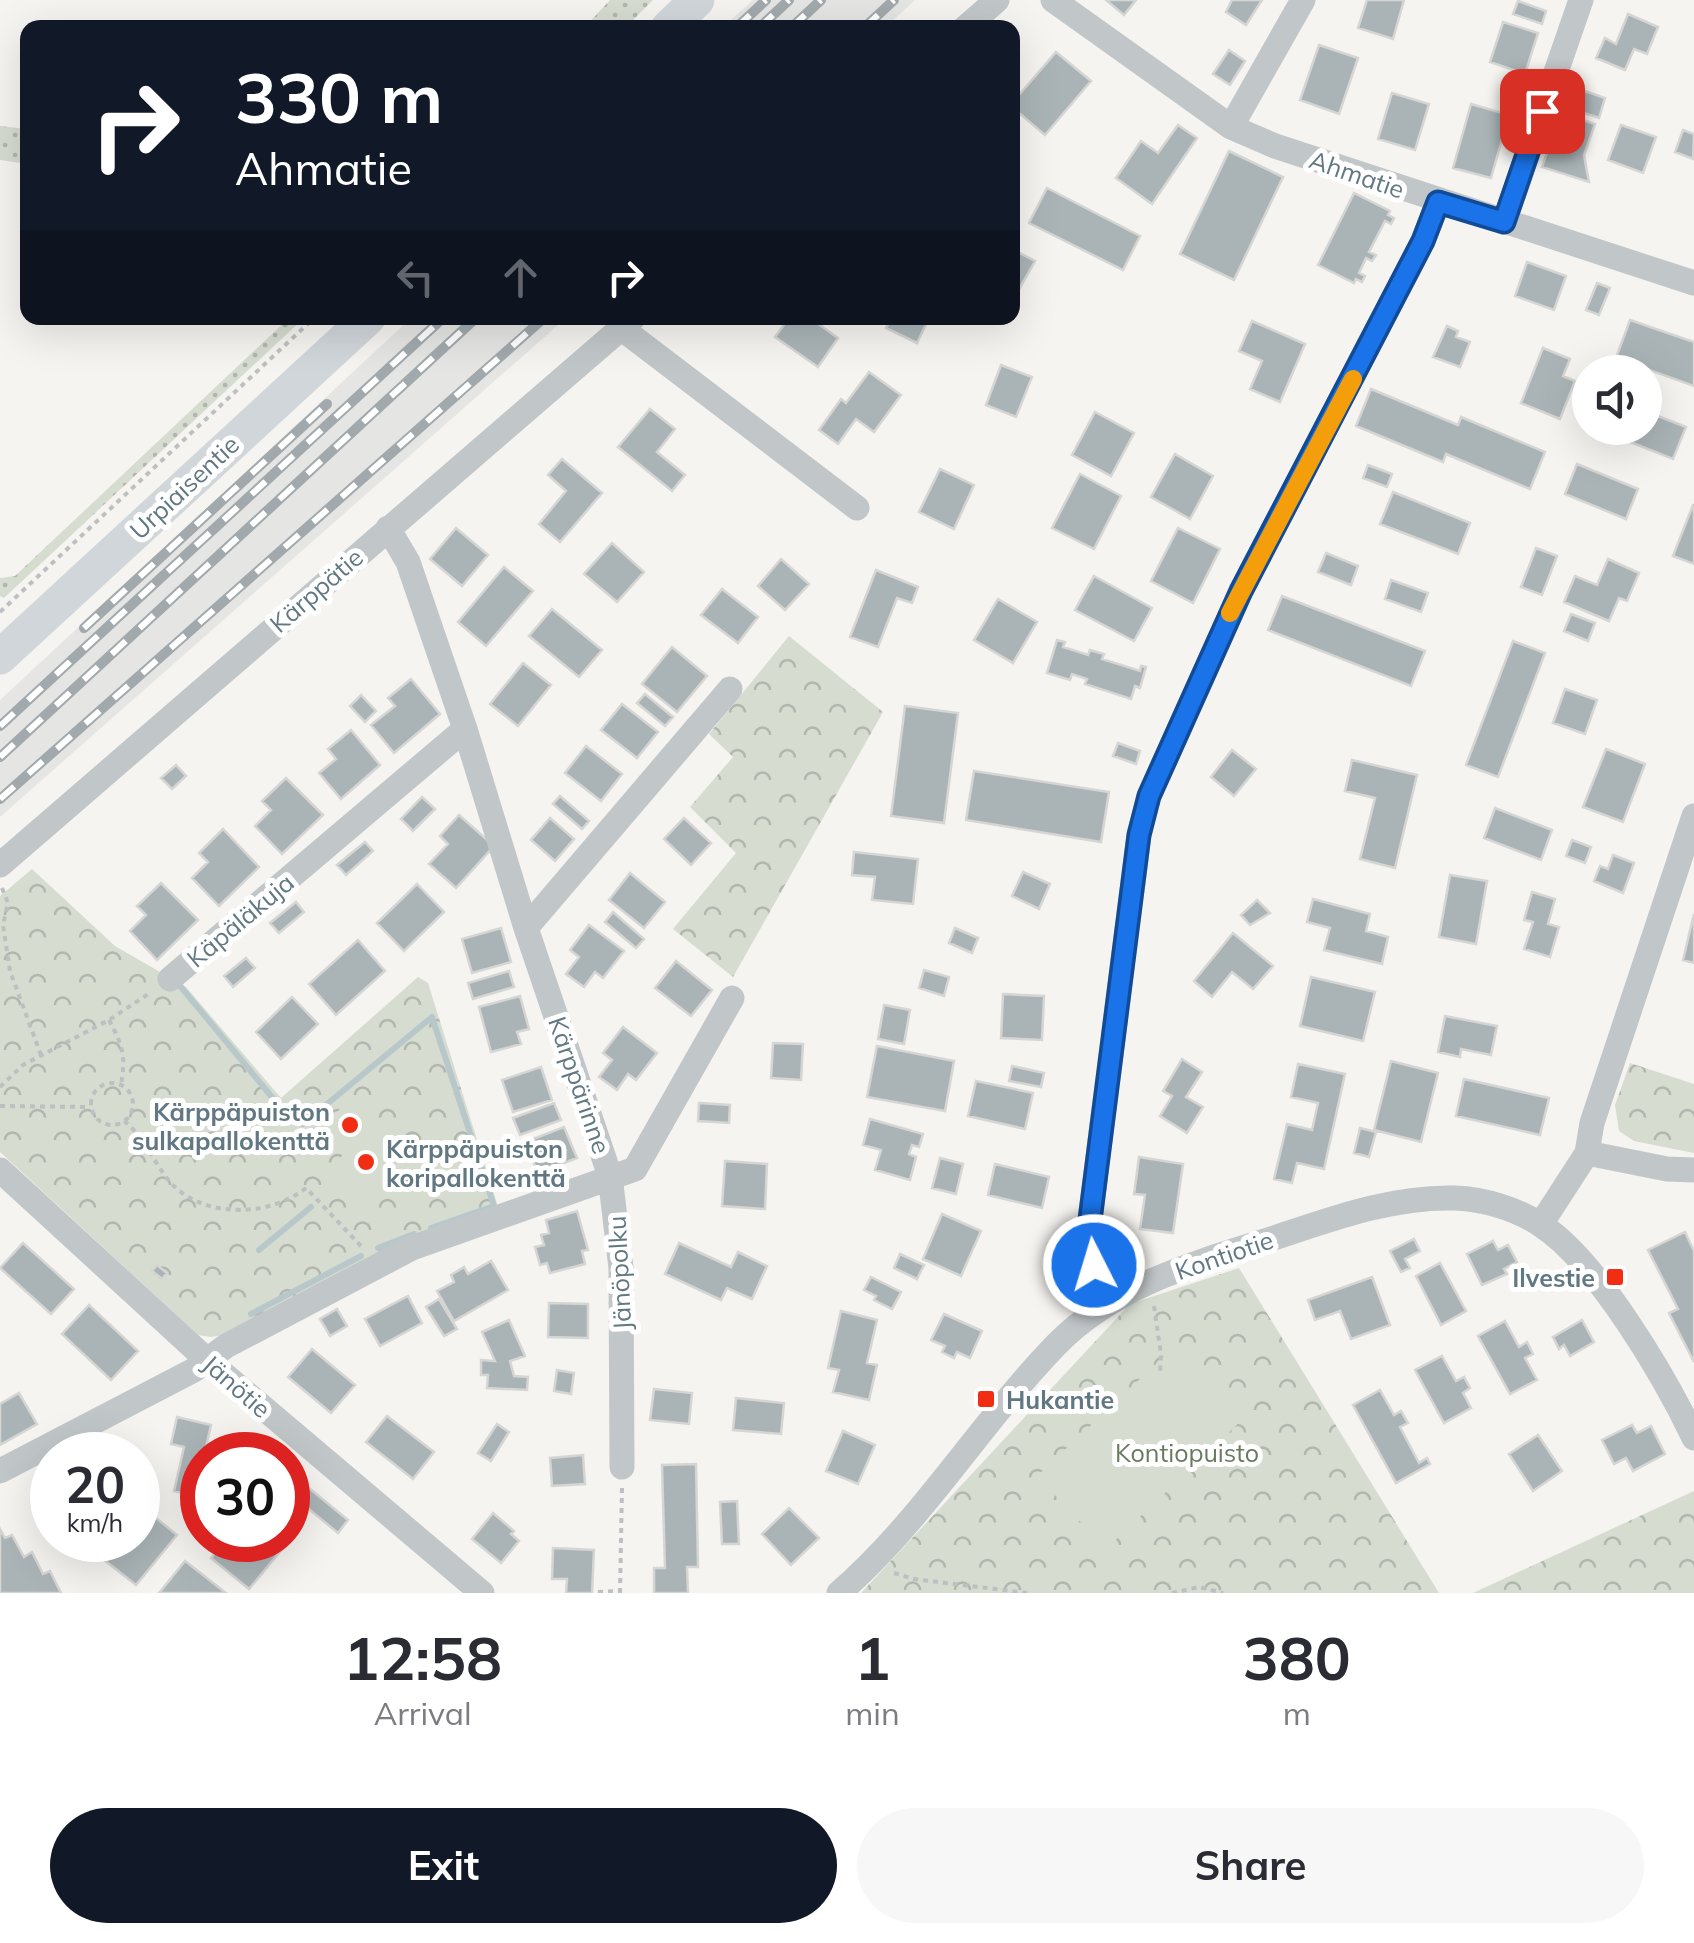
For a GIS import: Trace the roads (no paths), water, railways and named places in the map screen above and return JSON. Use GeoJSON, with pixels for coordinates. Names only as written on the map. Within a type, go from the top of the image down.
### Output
{"type":"FeatureCollection","features":[{"type":"Feature","properties":{"kind":"main road"},"geometry":{"type":"LineString","coordinates":[[676,20],[697,0]]}},
{"type":"Feature","properties":{"kind":"main road","name":"Urpiaisentie"},"geometry":{"type":"LineString","coordinates":[[0,657],[360,325]]}},
{"type":"Feature","properties":{"kind":"street"},"geometry":{"type":"LineString","coordinates":[[973,20],[997,0]]}},
{"type":"Feature","properties":{"kind":"street","name":"Ahmatie"},"geometry":{"type":"LineString","coordinates":[[1052,0],[1231,127],[1274,146],[1694,282]]}},
{"type":"Feature","properties":{"kind":"street"},"geometry":{"type":"LineString","coordinates":[[1231,127],[1303,0]]}},
{"type":"Feature","properties":{"kind":"street"},"geometry":{"type":"LineString","coordinates":[[1504,222],[1581,0]]}},
{"type":"Feature","properties":{"kind":"street"},"geometry":{"type":"LineString","coordinates":[[1114,1297],[1094,1265],[1089,1228],[1139,835],[1149,796],[1241,591],[1423,241],[1438,202]]}},
{"type":"Feature","properties":{"kind":"street","name":"Kärppätie"},"geometry":{"type":"LineString","coordinates":[[1,876],[388,528],[625,325]]}},
{"type":"Feature","properties":{"kind":"street"},"geometry":{"type":"LineString","coordinates":[[629,325],[858,508]]}},
{"type":"Feature","properties":{"kind":"street","name":"Kärppärinne"},"geometry":{"type":"LineString","coordinates":[[0,1471],[412,1248],[610,1176],[408,562],[388,528]]}},
{"type":"Feature","properties":{"kind":"street"},"geometry":{"type":"LineString","coordinates":[[526,928],[730,689]]}},
{"type":"Feature","properties":{"kind":"street","name":"Käpäläkuja"},"geometry":{"type":"LineString","coordinates":[[170,980],[464,730]]}},
{"type":"Feature","properties":{"kind":"street"},"geometry":{"type":"LineString","coordinates":[[1694,816],[1592,1123],[1588,1153],[1540,1224],[1571,1249],[1649,1354],[1694,1438]]}},
{"type":"Feature","properties":{"kind":"street"},"geometry":{"type":"LineString","coordinates":[[610,1176],[634,1169],[732,998]]}},
{"type":"Feature","properties":{"kind":"street"},"geometry":{"type":"LineString","coordinates":[[1588,1153],[1667,1169],[1694,1170]]}},
{"type":"Feature","properties":{"kind":"street","name":"Jänötie"},"geometry":{"type":"LineString","coordinates":[[0,1170],[208,1360],[482,1593]]}},
{"type":"Feature","properties":{"kind":"street","name":"Jänöpolku"},"geometry":{"type":"LineString","coordinates":[[610,1176],[621,1268],[622,1467]]}},
{"type":"Feature","properties":{"kind":"street","name":"Kontiotie"},"geometry":{"type":"LineString","coordinates":[[838,1593],[868,1568],[924,1506],[1058,1342],[1114,1297],[1214,1257],[1382,1204],[1424,1199],[1480,1201],[1540,1224]]}},
{"type":"Feature","properties":{"kind":"waterway"},"geometry":{"type":"LineString","coordinates":[[181,987],[276,1102],[303,1124],[432,1017],[494,1206],[431,1228]]}},
{"type":"Feature","properties":{"kind":"waterway"},"geometry":{"type":"LineString","coordinates":[[259,1250],[311,1207]]}},
{"type":"Feature","properties":{"kind":"waterway"},"geometry":{"type":"LineString","coordinates":[[378,1248],[414,1234]]}},
{"type":"Feature","properties":{"kind":"waterway"},"geometry":{"type":"LineString","coordinates":[[251,1314],[361,1256]]}},
{"type":"Feature","properties":{"kind":"railway"},"geometry":{"type":"LineString","coordinates":[[745,20],[766,0]]}},
{"type":"Feature","properties":{"kind":"railway"},"geometry":{"type":"LineString","coordinates":[[768,20],[789,0]]}},
{"type":"Feature","properties":{"kind":"railway"},"geometry":{"type":"LineString","coordinates":[[800,20],[821,0]]}},
{"type":"Feature","properties":{"kind":"railway"},"geometry":{"type":"LineString","coordinates":[[873,20],[894,0]]}},
{"type":"Feature","properties":{"kind":"railway"},"geometry":{"type":"LineString","coordinates":[[0,726],[435,325]]}},
{"type":"Feature","properties":{"kind":"railway"},"geometry":{"type":"LineString","coordinates":[[0,757],[468,325]]}},
{"type":"Feature","properties":{"kind":"railway"},"geometry":{"type":"LineString","coordinates":[[0,799],[536,325]]}},
{"type":"Feature","properties":{"kind":"railway"},"geometry":{"type":"LineString","coordinates":[[84,628],[327,404]]}},
{"type":"Feature","properties":{"kind":"place","name":"Kärppäpuiston sulkapallokenttä"},"geometry":{"type":"Point","coordinates":[350,1125]}},
{"type":"Feature","properties":{"kind":"place","name":"Kärppäpuiston koripallokenttä"},"geometry":{"type":"Point","coordinates":[366,1162]}},
{"type":"Feature","properties":{"kind":"place","name":"Ilvestie"},"geometry":{"type":"Point","coordinates":[1615,1277]}},
{"type":"Feature","properties":{"kind":"place","name":"Hukantie"},"geometry":{"type":"Point","coordinates":[986,1399]}},
{"type":"Feature","properties":{"kind":"park label","name":"Kontiopuisto"},"geometry":{"type":"Point","coordinates":[1187,1452]}}]}
